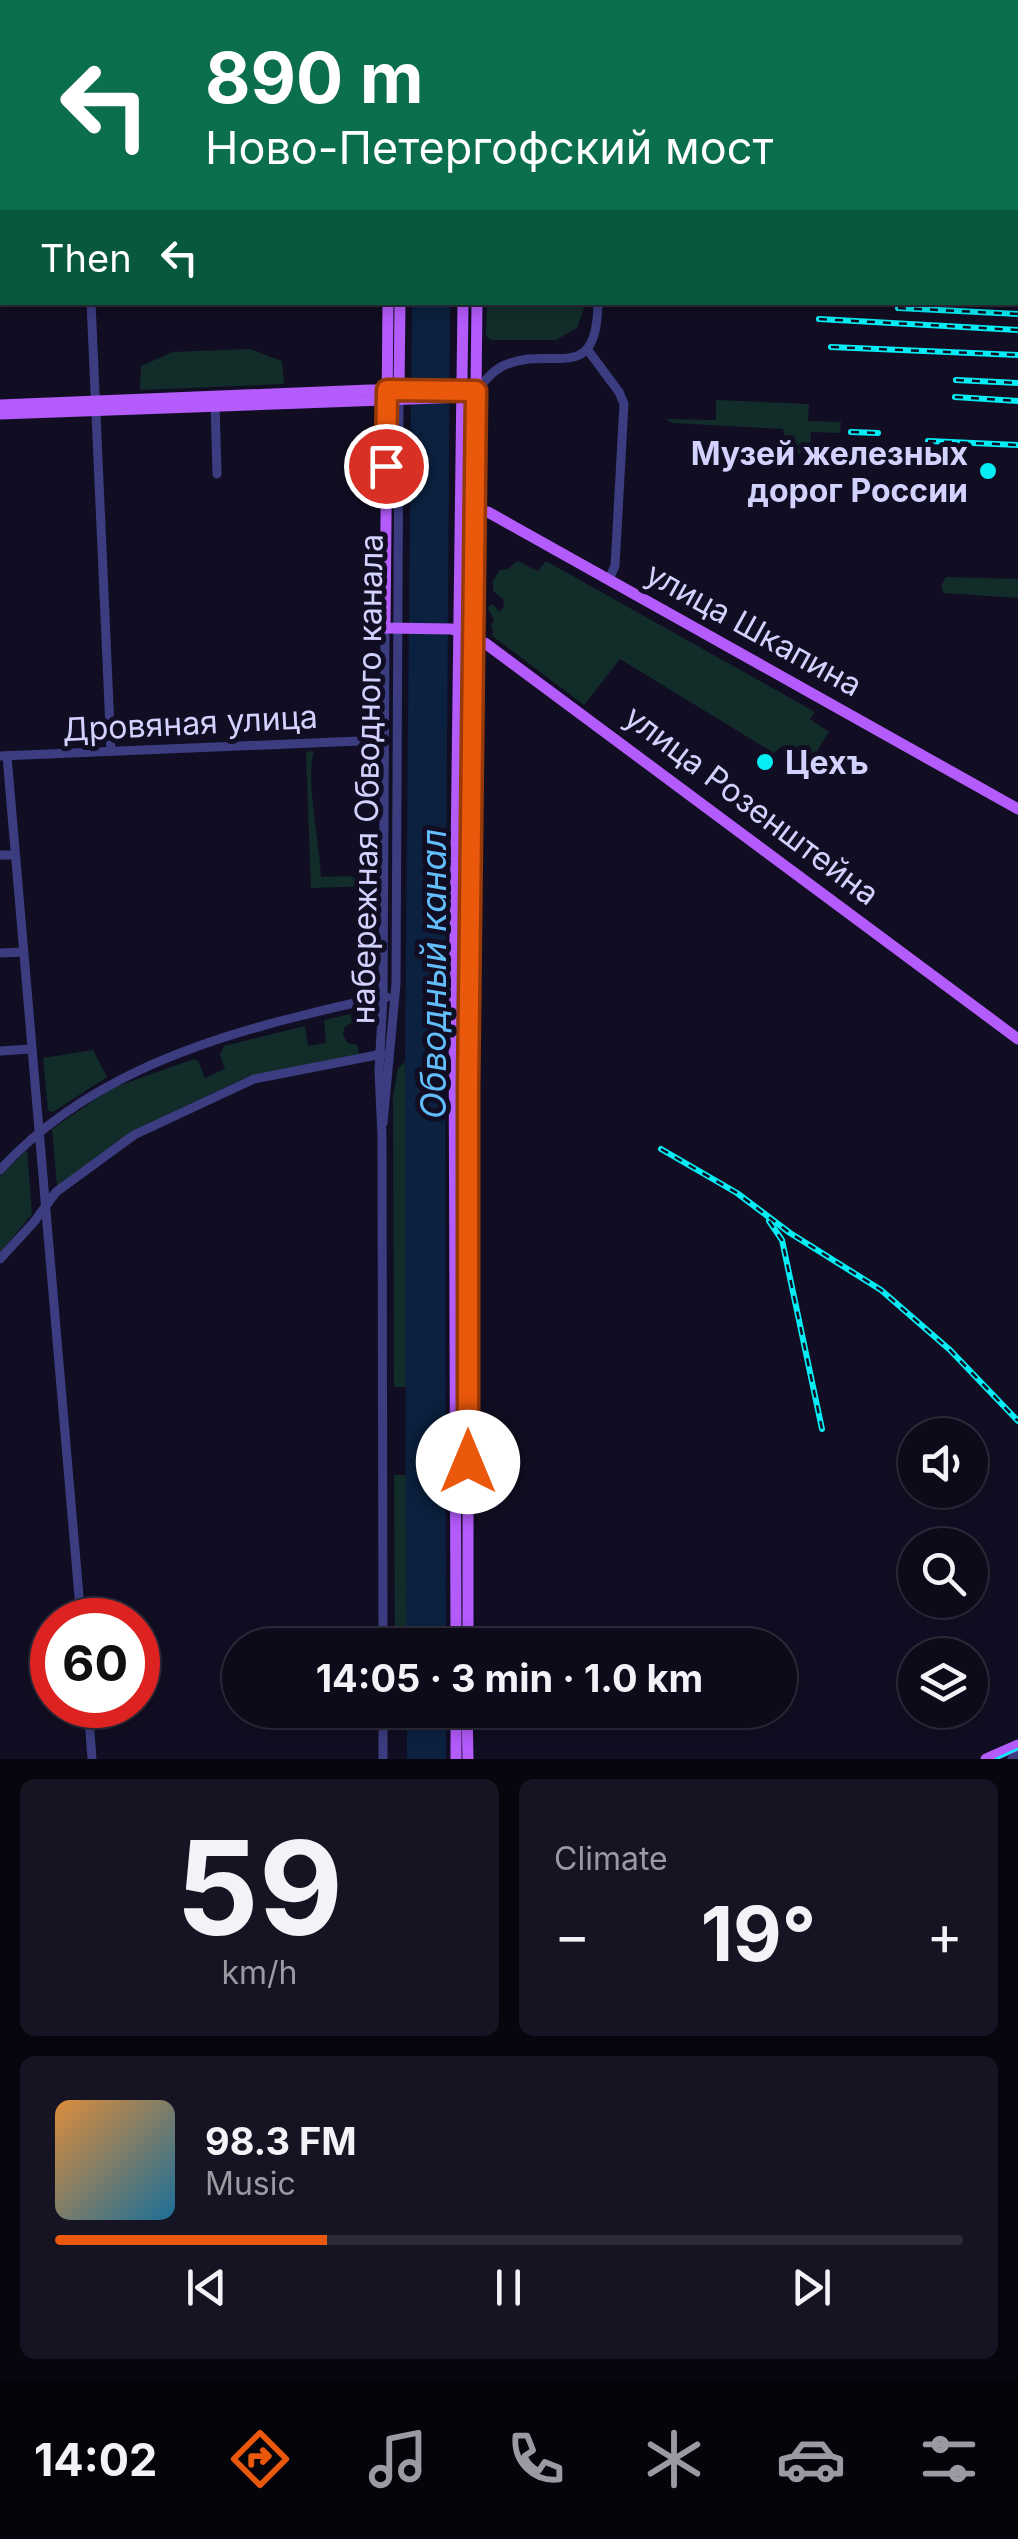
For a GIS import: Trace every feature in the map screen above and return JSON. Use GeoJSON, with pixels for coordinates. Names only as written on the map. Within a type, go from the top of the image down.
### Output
{"type":"FeatureCollection","features":[{"type":"Feature","properties":{"kind":"main road","name":"набережная Обводного канала"},"geometry":{"type":"LineString","coordinates":[[388,305],[398,395]]}},
{"type":"Feature","properties":{"kind":"main road","name":"набережная Обводного канала"},"geometry":{"type":"LineString","coordinates":[[397,628],[400,305]]}},
{"type":"Feature","properties":{"kind":"main road"},"geometry":{"type":"LineString","coordinates":[[456,1628],[452,629],[459,512],[454,395],[463,305]]}},
{"type":"Feature","properties":{"kind":"main road"},"geometry":{"type":"LineString","coordinates":[[468,1628],[472,637],[478,305]]}},
{"type":"Feature","properties":{"kind":"main road"},"geometry":{"type":"LineString","coordinates":[[0,414],[95,406],[454,395],[476,391]]}},
{"type":"Feature","properties":{"kind":"main road"},"geometry":{"type":"LineString","coordinates":[[0,405],[95,406]]}},
{"type":"Feature","properties":{"kind":"main road","name":"улица Шкапина"},"geometry":{"type":"LineString","coordinates":[[459,512],[488,512],[1018,809]]}},
{"type":"Feature","properties":{"kind":"main road"},"geometry":{"type":"LineString","coordinates":[[397,628],[452,629]]}},
{"type":"Feature","properties":{"kind":"main road","name":"улица Розенштейна"},"geometry":{"type":"LineString","coordinates":[[452,629],[472,637],[577,709],[1018,1038]]}},
{"type":"Feature","properties":{"kind":"main road"},"geometry":{"type":"LineString","coordinates":[[456,1728],[456,1759]]}},
{"type":"Feature","properties":{"kind":"main road"},"geometry":{"type":"LineString","coordinates":[[468,1728],[468,1759]]}},
{"type":"Feature","properties":{"kind":"main road"},"geometry":{"type":"LineString","coordinates":[[986,1759],[1018,1745]]}},
{"type":"Feature","properties":{"kind":"street"},"geometry":{"type":"LineString","coordinates":[[91,305],[110,751]]}},
{"type":"Feature","properties":{"kind":"street"},"geometry":{"type":"LineString","coordinates":[[476,391],[501,366],[518,361],[562,360],[587,350],[597,331],[598,305]]}},
{"type":"Feature","properties":{"kind":"street"},"geometry":{"type":"LineString","coordinates":[[587,350],[622,398],[624,415],[615,566],[609,579]]}},
{"type":"Feature","properties":{"kind":"street"},"geometry":{"type":"LineString","coordinates":[[215,401],[216,474]]}},
{"type":"Feature","properties":{"kind":"street","name":"набережная Обводного канала"},"geometry":{"type":"LineString","coordinates":[[383,1628],[383,740],[397,628]]}},
{"type":"Feature","properties":{"kind":"street","name":"набережная Обводного канала"},"geometry":{"type":"LineString","coordinates":[[384,1054],[395,996],[397,628]]}},
{"type":"Feature","properties":{"kind":"street","name":"Дровяная улица"},"geometry":{"type":"LineString","coordinates":[[4,756],[383,740]]}},
{"type":"Feature","properties":{"kind":"street"},"geometry":{"type":"LineString","coordinates":[[4,756],[79,1598]]}},
{"type":"Feature","properties":{"kind":"street"},"geometry":{"type":"LineString","coordinates":[[0,856],[15,855]]}},
{"type":"Feature","properties":{"kind":"street"},"geometry":{"type":"LineString","coordinates":[[0,953],[23,952]]}},
{"type":"Feature","properties":{"kind":"street"},"geometry":{"type":"LineString","coordinates":[[0,1170],[38,1132],[112,1083],[245,1030],[395,996]]}},
{"type":"Feature","properties":{"kind":"street"},"geometry":{"type":"LineString","coordinates":[[0,1051],[31,1049]]}},
{"type":"Feature","properties":{"kind":"street"},"geometry":{"type":"LineString","coordinates":[[0,1259],[56,1192],[134,1135],[254,1079],[384,1054]]}},
{"type":"Feature","properties":{"kind":"street"},"geometry":{"type":"LineString","coordinates":[[90,1728],[92,1759]]}},
{"type":"Feature","properties":{"kind":"street"},"geometry":{"type":"LineString","coordinates":[[383,1728],[383,1759]]}},
{"type":"Feature","properties":{"kind":"green space"},"geometry":{"type":"Polygon","coordinates":[[[487,305],[585,305],[577,328],[556,340],[491,340],[486,336],[487,305]]]}},
{"type":"Feature","properties":{"kind":"green space"},"geometry":{"type":"Polygon","coordinates":[[[250,349],[282,361],[284,384],[140,390],[141,366],[173,352],[250,349]]]}},
{"type":"Feature","properties":{"kind":"green space"},"geometry":{"type":"Polygon","coordinates":[[[716,400],[809,404],[808,421],[841,422],[840,433],[811,432],[810,448],[794,456],[789,452],[783,429],[673,423],[665,419],[716,420],[716,400]]]}},
{"type":"Feature","properties":{"kind":"green space"},"geometry":{"type":"Polygon","coordinates":[[[517,561],[538,571],[546,561],[815,712],[810,719],[829,732],[812,759],[806,760],[782,746],[774,753],[620,659],[584,705],[491,635],[494,619],[487,607],[493,604],[499,612],[504,607],[503,599],[493,591],[493,581],[500,570],[517,561]]]}},
{"type":"Feature","properties":{"kind":"green space"},"geometry":{"type":"Polygon","coordinates":[[[946,577],[1018,579],[1018,598],[944,593],[941,586],[946,577]]]}},
{"type":"Feature","properties":{"kind":"green space"},"geometry":{"type":"Polygon","coordinates":[[[314,751],[312,793],[321,877],[349,876],[373,881],[373,886],[311,888],[306,752],[314,751]]]}},
{"type":"Feature","properties":{"kind":"green space"},"geometry":{"type":"Polygon","coordinates":[[[351,1014],[352,1022],[344,1028],[343,1035],[348,1043],[357,1045],[359,1054],[247,1077],[133,1131],[57,1186],[52,1129],[112,1088],[194,1059],[205,1078],[225,1069],[220,1055],[224,1046],[305,1026],[308,1046],[326,1043],[324,1020],[351,1014]]]}},
{"type":"Feature","properties":{"kind":"green space"},"geometry":{"type":"Polygon","coordinates":[[[93,1050],[107,1077],[53,1112],[48,1111],[43,1058],[93,1050]]]}},
{"type":"Feature","properties":{"kind":"green space"},"geometry":{"type":"Polygon","coordinates":[[[405,1062],[406,1387],[394,1387],[393,1096],[398,1068],[405,1062]]]}},
{"type":"Feature","properties":{"kind":"green space"},"geometry":{"type":"Polygon","coordinates":[[[27,1150],[32,1214],[0,1253],[0,1176],[27,1150]]]}},
{"type":"Feature","properties":{"kind":"green space"},"geometry":{"type":"Polygon","coordinates":[[[394,1475],[406,1475],[406,1628],[395,1628],[394,1475]]]}},
{"type":"Feature","properties":{"kind":"water","name":"Обводный канал"},"geometry":{"type":"Polygon","coordinates":[[[412,305],[450,305],[446,1628],[406,1628],[405,1054],[412,305]]]}},
{"type":"Feature","properties":{"kind":"water"},"geometry":{"type":"Polygon","coordinates":[[[407,1728],[446,1728],[446,1759],[407,1759],[407,1728]]]}},
{"type":"Feature","properties":{"kind":"tram line"},"geometry":{"type":"LineString","coordinates":[[996,1759],[1018,1749]]}},
{"type":"Feature","properties":{"kind":"railway"},"geometry":{"type":"LineString","coordinates":[[898,308],[1018,314]]}},
{"type":"Feature","properties":{"kind":"railway"},"geometry":{"type":"LineString","coordinates":[[819,319],[1018,330]]}},
{"type":"Feature","properties":{"kind":"railway"},"geometry":{"type":"LineString","coordinates":[[831,347],[1018,355]]}},
{"type":"Feature","properties":{"kind":"railway"},"geometry":{"type":"LineString","coordinates":[[956,380],[1018,383]]}},
{"type":"Feature","properties":{"kind":"railway"},"geometry":{"type":"LineString","coordinates":[[955,397],[1018,401]]}},
{"type":"Feature","properties":{"kind":"railway"},"geometry":{"type":"LineString","coordinates":[[851,432],[878,433]]}},
{"type":"Feature","properties":{"kind":"railway"},"geometry":{"type":"LineString","coordinates":[[928,441],[1018,445]]}},
{"type":"Feature","properties":{"kind":"railway"},"geometry":{"type":"LineString","coordinates":[[661,1149],[737,1193],[790,1233],[881,1290],[950,1350],[1018,1421]]}},
{"type":"Feature","properties":{"kind":"railway"},"geometry":{"type":"LineString","coordinates":[[769,1221],[782,1240],[822,1429]]}},
{"type":"Feature","properties":{"kind":"place","name":"Музей железных дорог России"},"geometry":{"type":"Point","coordinates":[988,471]}},
{"type":"Feature","properties":{"kind":"place","name":"Цехъ"},"geometry":{"type":"Point","coordinates":[765,762]}},
{"type":"Feature","properties":{"kind":"route"},"geometry":{"type":"LineString","coordinates":[[386,466],[387,390],[476,391],[468,1462]]}}]}
